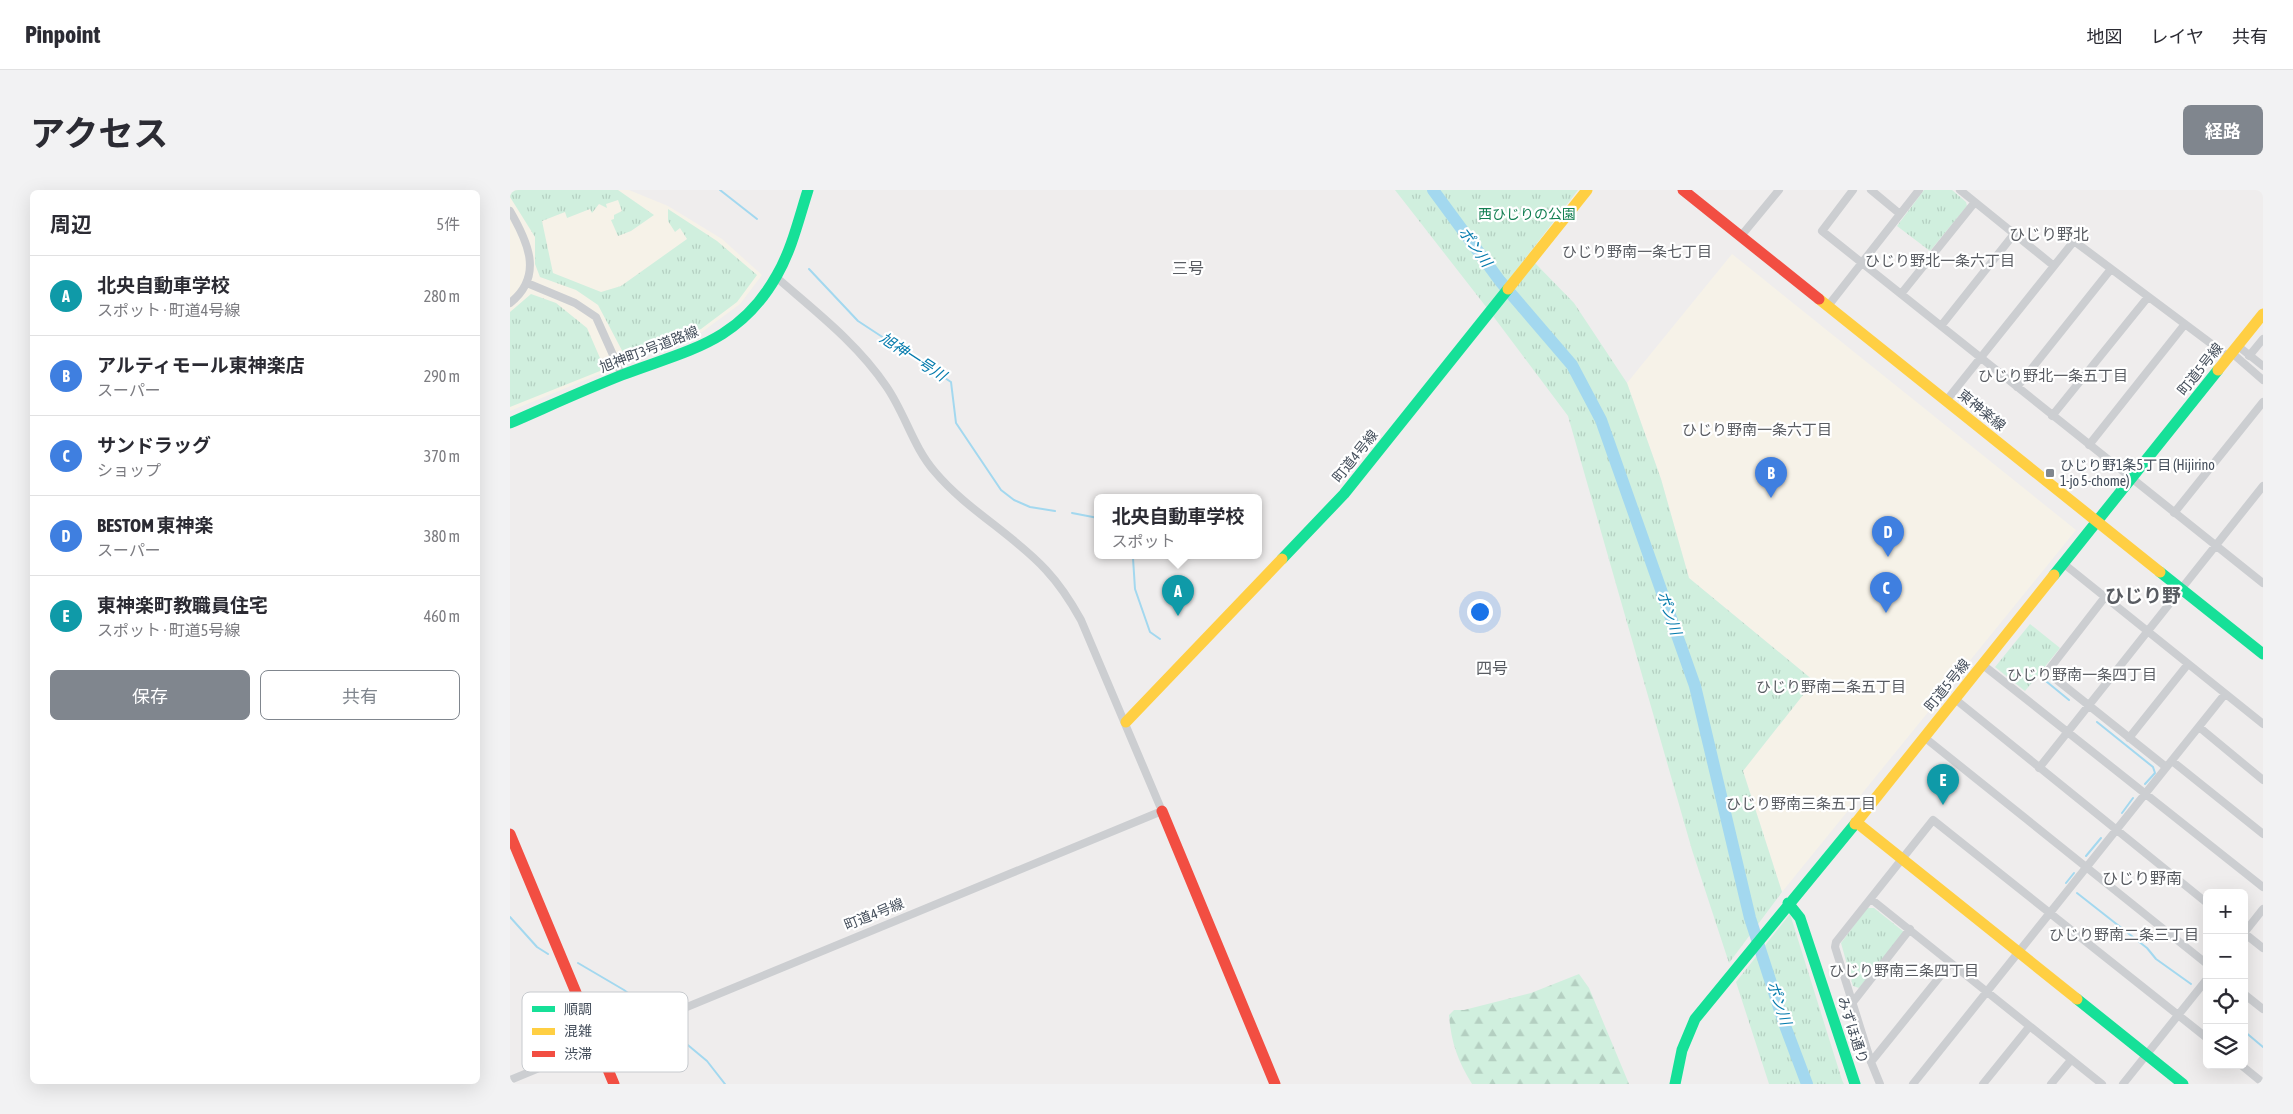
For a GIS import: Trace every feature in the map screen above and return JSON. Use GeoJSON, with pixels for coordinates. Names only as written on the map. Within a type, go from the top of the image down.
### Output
{"type":"FeatureCollection","features":[{"type":"Feature","properties":{"kind":"street","name":"旭神町3号道路線"},"geometry":{"type":"LineString","coordinates":[[510,423],[622,375],[699,348],[730,330],[756,304],[776,277],[786,257],[808,190]]}},
{"type":"Feature","properties":{"kind":"street","name":"町道4号線"},"geometry":{"type":"LineString","coordinates":[[1126,722],[1344,494],[1587,190]]}},
{"type":"Feature","properties":{"kind":"street","name":"東神楽線"},"geometry":{"type":"LineString","coordinates":[[1684,190],[2263,654]]}},
{"type":"Feature","properties":{"kind":"street"},"geometry":{"type":"LineString","coordinates":[[1854,190],[1822,231],[2260,581],[2263,570]]}},
{"type":"Feature","properties":{"kind":"street"},"geometry":{"type":"LineString","coordinates":[[1871,190],[1900,214]]}},
{"type":"Feature","properties":{"kind":"street"},"geometry":{"type":"LineString","coordinates":[[1828,306],[1919,190]]}},
{"type":"Feature","properties":{"kind":"street"},"geometry":{"type":"LineString","coordinates":[[1960,190],[2054,266]]}},
{"type":"Feature","properties":{"kind":"street"},"geometry":{"type":"LineString","coordinates":[[1741,236],[1776,191]]}},
{"type":"Feature","properties":{"kind":"street"},"geometry":{"type":"LineString","coordinates":[[1901,294],[1975,202]]}},
{"type":"Feature","properties":{"kind":"street"},"geometry":{"type":"LineString","coordinates":[[510,211],[523,232],[528,246],[530,267],[527,283],[510,303]]}},
{"type":"Feature","properties":{"kind":"street"},"geometry":{"type":"LineString","coordinates":[[1941,326],[2014,234]]}},
{"type":"Feature","properties":{"kind":"street"},"geometry":{"type":"LineString","coordinates":[[1946,401],[2074,241],[2185,324],[2233,352],[2263,380]]}},
{"type":"Feature","properties":{"kind":"street"},"geometry":{"type":"LineString","coordinates":[[2017,387],[2112,269]]}},
{"type":"Feature","properties":{"kind":"street"},"geometry":{"type":"LineString","coordinates":[[776,277],[844,336],[870,364],[888,388],[916,445],[935,472],[1030,554],[1065,592],[1081,620],[1126,722],[1276,1084]]}},
{"type":"Feature","properties":{"kind":"street"},"geometry":{"type":"LineString","coordinates":[[527,283],[575,303],[596,317],[622,375]]}},
{"type":"Feature","properties":{"kind":"street"},"geometry":{"type":"LineString","coordinates":[[2052,416],[2148,297]]}},
{"type":"Feature","properties":{"kind":"street","name":"町道5号線"},"geometry":{"type":"LineString","coordinates":[[1675,1084],[1676,1068],[1684,1041],[1695,1018],[1983,665],[2263,314]]}},
{"type":"Feature","properties":{"kind":"street"},"geometry":{"type":"LineString","coordinates":[[2089,445],[2185,324]]}},
{"type":"Feature","properties":{"kind":"street"},"geometry":{"type":"LineString","coordinates":[[2250,356],[2263,339]]}},
{"type":"Feature","properties":{"kind":"street"},"geometry":{"type":"LineString","coordinates":[[2233,352],[2250,356],[2263,366]]}},
{"type":"Feature","properties":{"kind":"street"},"geometry":{"type":"LineString","coordinates":[[2174,513],[2263,402]]}},
{"type":"Feature","properties":{"kind":"street"},"geometry":{"type":"LineString","coordinates":[[2039,768],[2263,486]]}},
{"type":"Feature","properties":{"kind":"street"},"geometry":{"type":"LineString","coordinates":[[2064,564],[2263,724]]}},
{"type":"Feature","properties":{"kind":"street"},"geometry":{"type":"LineString","coordinates":[[2105,597],[2047,672],[2166,768]]}},
{"type":"Feature","properties":{"kind":"street"},"geometry":{"type":"LineString","coordinates":[[2129,738],[2188,664]]}},
{"type":"Feature","properties":{"kind":"street"},"geometry":{"type":"LineString","coordinates":[[1983,665],[2263,887]]}},
{"type":"Feature","properties":{"kind":"street"},"geometry":{"type":"LineString","coordinates":[[1913,1084],[2087,869],[2225,694]]}},
{"type":"Feature","properties":{"kind":"street"},"geometry":{"type":"LineString","coordinates":[[1955,699],[2203,900]]}},
{"type":"Feature","properties":{"kind":"street"},"geometry":{"type":"LineString","coordinates":[[2198,727],[2263,780]]}},
{"type":"Feature","properties":{"kind":"street"},"geometry":{"type":"LineString","coordinates":[[1924,738],[2203,961]]}},
{"type":"Feature","properties":{"kind":"street"},"geometry":{"type":"LineString","coordinates":[[2172,761],[2263,834]]}},
{"type":"Feature","properties":{"kind":"street","name":"町道4号線"},"geometry":{"type":"LineString","coordinates":[[688,1006],[1162,811]]}},
{"type":"Feature","properties":{"kind":"street"},"geometry":{"type":"LineString","coordinates":[[1880,1084],[1871,1062],[1835,946],[1836,942],[1933,820],[2203,1035]]}},
{"type":"Feature","properties":{"kind":"street"},"geometry":{"type":"LineString","coordinates":[[1856,822],[2183,1084]]}},
{"type":"Feature","properties":{"kind":"street"},"geometry":{"type":"LineString","coordinates":[[510,834],[575,992]]}},
{"type":"Feature","properties":{"kind":"street"},"geometry":{"type":"LineString","coordinates":[[1871,899],[2102,1084]]}},
{"type":"Feature","properties":{"kind":"street","name":"みずほ通り"},"geometry":{"type":"LineString","coordinates":[[1788,903],[1800,918],[1855,1084]]}},
{"type":"Feature","properties":{"kind":"street"},"geometry":{"type":"LineString","coordinates":[[2248,928],[2263,909]]}},
{"type":"Feature","properties":{"kind":"street"},"geometry":{"type":"LineString","coordinates":[[1853,1002],[1910,930]]}},
{"type":"Feature","properties":{"kind":"street"},"geometry":{"type":"LineString","coordinates":[[2245,934],[2263,948]]}},
{"type":"Feature","properties":{"kind":"street"},"geometry":{"type":"LineString","coordinates":[[1871,1062],[1950,964]]}},
{"type":"Feature","properties":{"kind":"street"},"geometry":{"type":"LineString","coordinates":[[2124,1084],[2203,984]]}},
{"type":"Feature","properties":{"kind":"street"},"geometry":{"type":"LineString","coordinates":[[2248,997],[2263,1009]]}},
{"type":"Feature","properties":{"kind":"street"},"geometry":{"type":"LineString","coordinates":[[1983,1084],[2029,1027]]}},
{"type":"Feature","properties":{"kind":"street"},"geometry":{"type":"LineString","coordinates":[[2051,1084],[2071,1060]]}},
{"type":"Feature","properties":{"kind":"street"},"geometry":{"type":"LineString","coordinates":[[2246,1069],[2263,1083]]}},
{"type":"Feature","properties":{"kind":"street","name":"町道4号線"},"geometry":{"type":"LineString","coordinates":[[510,1080],[529,1072]]}},
{"type":"Feature","properties":{"kind":"street"},"geometry":{"type":"LineString","coordinates":[[609,1072],[614,1084]]}},
{"type":"Feature","properties":{"kind":"shaded area"},"geometry":{"type":"Polygon","coordinates":[[[510,190],[629,190],[668,206],[722,239],[762,275],[740,304],[702,332],[510,411],[510,190]]]}},
{"type":"Feature","properties":{"kind":"shaded area"},"geometry":{"type":"Polygon","coordinates":[[[1732,254],[2076,530],[1782,892],[1743,771],[1814,681],[1689,578],[1661,479],[1627,383],[1732,254]]]}},
{"type":"Feature","properties":{"kind":"green space"},"geometry":{"type":"Polygon","coordinates":[[[510,190],[618,190],[654,215],[631,231],[618,236],[611,220],[614,219],[614,215],[622,211],[618,200],[606,204],[607,208],[599,204],[592,213],[590,209],[567,218],[565,212],[542,221],[553,273],[601,292],[621,286],[687,239],[680,228],[675,232],[668,221],[668,209],[717,241],[757,275],[737,302],[701,329],[627,360],[598,305],[576,290],[540,277],[535,264],[535,237],[510,197],[510,190]]]}},
{"type":"Feature","properties":{"kind":"green space","name":"西ひじりの公園"},"geometry":{"type":"Polygon","coordinates":[[[1395,190],[1578,190],[1487,308],[1395,190]]]}},
{"type":"Feature","properties":{"kind":"green space"},"geometry":{"type":"Polygon","coordinates":[[[1924,190],[1952,190],[1966,202],[1967,206],[1930,251],[1897,226],[1924,190]]]}},
{"type":"Feature","properties":{"kind":"green space"},"geometry":{"type":"Polygon","coordinates":[[[1535,263],[1574,303],[1627,383],[1661,479],[1689,578],[1814,681],[1743,771],[1782,892],[1729,963],[1692,850],[1568,416],[1493,316],[1535,263]]]}},
{"type":"Feature","properties":{"kind":"green space"},"geometry":{"type":"Polygon","coordinates":[[[531,294],[556,303],[587,328],[603,365],[600,371],[510,407],[510,312],[531,294]]]}},
{"type":"Feature","properties":{"kind":"green space"},"geometry":{"type":"Polygon","coordinates":[[[2030,624],[2060,648],[2025,691],[1995,667],[2030,624]]]}},
{"type":"Feature","properties":{"kind":"green space"},"geometry":{"type":"Polygon","coordinates":[[[1867,908],[1874,908],[1904,932],[1859,988],[1853,986],[1841,943],[1867,908]]]}},
{"type":"Feature","properties":{"kind":"green space"},"geometry":{"type":"Polygon","coordinates":[[[1790,914],[1844,1084],[1769,1084],[1736,982],[1790,914]]]}},
{"type":"Feature","properties":{"kind":"green space"},"geometry":{"type":"Polygon","coordinates":[[[1579,974],[1589,988],[1629,1084],[1472,1084],[1456,1051],[1451,1034],[1449,1015],[1454,1010],[1464,1010],[1531,993],[1579,974]]]}},
{"type":"Feature","properties":{"kind":"waterway","name":"旭神一号川"},"geometry":{"type":"LineString","coordinates":[[720,190],[757,219]]}},
{"type":"Feature","properties":{"kind":"waterway","name":"ポン川"},"geometry":{"type":"LineString","coordinates":[[1433,190],[1500,281],[1572,365],[1601,420],[1695,686],[1750,918],[1784,1023],[1807,1084]]}},
{"type":"Feature","properties":{"kind":"waterway","name":"旭神一号川"},"geometry":{"type":"LineString","coordinates":[[809,269],[858,321],[951,382],[956,423],[1001,490],[1014,500],[1030,507],[1055,511]]}},
{"type":"Feature","properties":{"kind":"waterway","name":"旭神一号川"},"geometry":{"type":"LineString","coordinates":[[1072,513],[1094,517]]}},
{"type":"Feature","properties":{"kind":"waterway","name":"旭神一号川"},"geometry":{"type":"LineString","coordinates":[[1133,559],[1135,589],[1150,632],[1160,639]]}},
{"type":"Feature","properties":{"kind":"waterway"},"geometry":{"type":"LineString","coordinates":[[2047,682],[2069,700]]}},
{"type":"Feature","properties":{"kind":"waterway"},"geometry":{"type":"LineString","coordinates":[[2097,722],[2153,767],[2155,773],[2145,784]]}},
{"type":"Feature","properties":{"kind":"waterway"},"geometry":{"type":"LineString","coordinates":[[2122,813],[2133,798]]}},
{"type":"Feature","properties":{"kind":"waterway"},"geometry":{"type":"LineString","coordinates":[[2086,856],[2101,838]]}},
{"type":"Feature","properties":{"kind":"waterway"},"geometry":{"type":"LineString","coordinates":[[2066,883],[2074,873]]}},
{"type":"Feature","properties":{"kind":"waterway"},"geometry":{"type":"LineString","coordinates":[[2077,893],[2147,948],[2156,959],[2191,984]]}},
{"type":"Feature","properties":{"kind":"waterway"},"geometry":{"type":"LineString","coordinates":[[510,917],[537,947],[548,954]]}},
{"type":"Feature","properties":{"kind":"waterway"},"geometry":{"type":"LineString","coordinates":[[578,963],[627,992]]}},
{"type":"Feature","properties":{"kind":"waterway"},"geometry":{"type":"LineString","coordinates":[[2248,1034],[2263,1047]]}},
{"type":"Feature","properties":{"kind":"waterway"},"geometry":{"type":"LineString","coordinates":[[688,1045],[707,1061],[725,1084]]}},
{"type":"Feature","properties":{"kind":"traffic: fast"},"geometry":{"type":"LineString","coordinates":[[510,423],[622,375],[710,341],[746,316],[762,298],[782,265],[791,244],[808,190]]}},
{"type":"Feature","properties":{"kind":"traffic: fast"},"geometry":{"type":"LineString","coordinates":[[1282,559],[1344,494],[1508,289]]}},
{"type":"Feature","properties":{"kind":"traffic: fast"},"geometry":{"type":"LineString","coordinates":[[2054,575],[2218,370]]}},
{"type":"Feature","properties":{"kind":"traffic: fast"},"geometry":{"type":"LineString","coordinates":[[2160,572],[2263,654]]}},
{"type":"Feature","properties":{"kind":"traffic: fast"},"geometry":{"type":"LineString","coordinates":[[1675,1084],[1682,1050],[1695,1019],[1855,824]]}},
{"type":"Feature","properties":{"kind":"traffic: fast"},"geometry":{"type":"LineString","coordinates":[[1788,903],[1800,918],[1855,1084]]}},
{"type":"Feature","properties":{"kind":"traffic: fast"},"geometry":{"type":"LineString","coordinates":[[2077,999],[2183,1084]]}},
{"type":"Feature","properties":{"kind":"traffic: slow"},"geometry":{"type":"LineString","coordinates":[[1508,289],[1587,190]]}},
{"type":"Feature","properties":{"kind":"traffic: slow"},"geometry":{"type":"LineString","coordinates":[[1819,299],[2160,572]]}},
{"type":"Feature","properties":{"kind":"traffic: slow"},"geometry":{"type":"LineString","coordinates":[[2218,370],[2263,314]]}},
{"type":"Feature","properties":{"kind":"traffic: slow"},"geometry":{"type":"LineString","coordinates":[[1126,722],[1282,559]]}},
{"type":"Feature","properties":{"kind":"traffic: slow"},"geometry":{"type":"LineString","coordinates":[[1855,824],[2054,575]]}},
{"type":"Feature","properties":{"kind":"traffic: slow"},"geometry":{"type":"LineString","coordinates":[[1856,822],[2077,999]]}},
{"type":"Feature","properties":{"kind":"traffic: jam"},"geometry":{"type":"LineString","coordinates":[[1683,190],[1819,299]]}},
{"type":"Feature","properties":{"kind":"traffic: jam"},"geometry":{"type":"LineString","coordinates":[[1162,811],[1275,1084]]}},
{"type":"Feature","properties":{"kind":"traffic: jam"},"geometry":{"type":"LineString","coordinates":[[510,834],[576,992]]}},
{"type":"Feature","properties":{"kind":"traffic: jam"},"geometry":{"type":"LineString","coordinates":[[609,1072],[614,1084]]}},
{"type":"Feature","properties":{"kind":"place","name":"ひじり野1条5丁目 (Hijirino 1-jo 5-chome)"},"geometry":{"type":"Point","coordinates":[2050,473]}},
{"type":"Feature","properties":{"kind":"place","name":"アルティモール東神楽店"},"geometry":{"type":"Point","coordinates":[1771,498]}},
{"type":"Feature","properties":{"kind":"place","name":"BESTOM 東神楽"},"geometry":{"type":"Point","coordinates":[1888,557]}},
{"type":"Feature","properties":{"kind":"place","name":"サンドラッグ"},"geometry":{"type":"Point","coordinates":[1886,613]}},
{"type":"Feature","properties":{"kind":"place","name":"北央自動車学校"},"geometry":{"type":"Point","coordinates":[1178,616]}},
{"type":"Feature","properties":{"kind":"place","name":"東神楽町教職員住宅"},"geometry":{"type":"Point","coordinates":[1943,805]}},
{"type":"Feature","properties":{"kind":"district","name":"ひじり野北"},"geometry":{"type":"Point","coordinates":[2049,234]}},
{"type":"Feature","properties":{"kind":"district","name":"ひじり野南一条七丁目"},"geometry":{"type":"Point","coordinates":[1637,252]}},
{"type":"Feature","properties":{"kind":"district","name":"ひじり野北一条六丁目"},"geometry":{"type":"Point","coordinates":[1940,261]}},
{"type":"Feature","properties":{"kind":"district","name":"三号"},"geometry":{"type":"Point","coordinates":[1188,268]}},
{"type":"Feature","properties":{"kind":"district","name":"ひじり野北一条五丁目"},"geometry":{"type":"Point","coordinates":[2053,376]}},
{"type":"Feature","properties":{"kind":"district","name":"ひじり野南一条六丁目"},"geometry":{"type":"Point","coordinates":[1757,430]}},
{"type":"Feature","properties":{"kind":"district","name":"ひじり野"},"geometry":{"type":"Point","coordinates":[2143,595]}},
{"type":"Feature","properties":{"kind":"district","name":"四号"},"geometry":{"type":"Point","coordinates":[1492,668]}},
{"type":"Feature","properties":{"kind":"district","name":"ひじり野南一条四丁目"},"geometry":{"type":"Point","coordinates":[2082,675]}},
{"type":"Feature","properties":{"kind":"district","name":"ひじり野南二条五丁目"},"geometry":{"type":"Point","coordinates":[1831,687]}},
{"type":"Feature","properties":{"kind":"district","name":"ひじり野南三条五丁目"},"geometry":{"type":"Point","coordinates":[1801,804]}},
{"type":"Feature","properties":{"kind":"district","name":"ひじり野南"},"geometry":{"type":"Point","coordinates":[2142,878]}},
{"type":"Feature","properties":{"kind":"district","name":"ひじり野南二条三丁目"},"geometry":{"type":"Point","coordinates":[2124,935]}},
{"type":"Feature","properties":{"kind":"district","name":"ひじり野南三条四丁目"},"geometry":{"type":"Point","coordinates":[1904,971]}}]}
